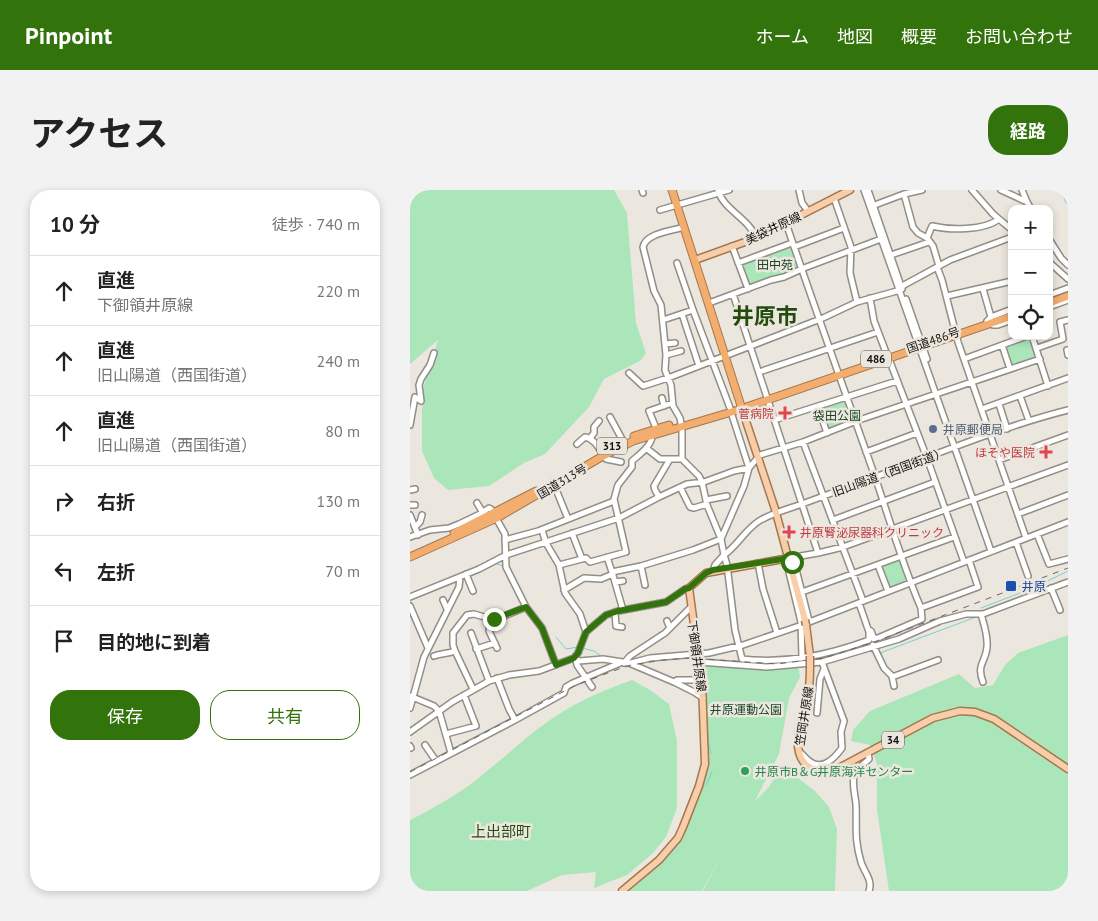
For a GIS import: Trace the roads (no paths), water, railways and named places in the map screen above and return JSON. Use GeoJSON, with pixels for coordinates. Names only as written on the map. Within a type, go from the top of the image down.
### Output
{"type":"FeatureCollection","features":[{"type":"Feature","properties":{"kind":"highway"},"geometry":{"type":"LineString","coordinates":[[672,190],[741,406]]}},
{"type":"Feature","properties":{"kind":"highway"},"geometry":{"type":"LineString","coordinates":[[1053,299],[1068,294]]}},
{"type":"Feature","properties":{"kind":"highway","name":"国道486号"},"geometry":{"type":"LineString","coordinates":[[741,406],[1008,315]]}},
{"type":"Feature","properties":{"kind":"highway","name":"国道313号"},"geometry":{"type":"LineString","coordinates":[[410,557],[496,515],[554,483],[623,441],[741,406]]}},
{"type":"Feature","properties":{"kind":"highway","name":"国道313号"},"geometry":{"type":"LineString","coordinates":[[602,454],[654,431]]}},
{"type":"Feature","properties":{"kind":"highway","name":"国道313号"},"geometry":{"type":"LineString","coordinates":[[410,552],[496,515]]}},
{"type":"Feature","properties":{"kind":"main road","name":"美袋井原線"},"geometry":{"type":"LineString","coordinates":[[695,260],[756,238],[850,190]]}},
{"type":"Feature","properties":{"kind":"main road","name":"笠岡井原線"},"geometry":{"type":"LineString","coordinates":[[741,406],[776,513],[806,623],[810,667],[808,694],[798,742],[798,752],[809,768],[822,773],[835,770],[933,718],[952,712],[968,711],[994,718],[1068,769]]}},
{"type":"Feature","properties":{"kind":"main road"},"geometry":{"type":"LineString","coordinates":[[689,588],[705,574],[713,570],[789,558]]}},
{"type":"Feature","properties":{"kind":"main road","name":"下御領井原線"},"geometry":{"type":"LineString","coordinates":[[622,891],[664,855],[683,827],[704,771],[702,680],[690,607],[689,588]]}},
{"type":"Feature","properties":{"kind":"street"},"geometry":{"type":"LineString","coordinates":[[660,210],[729,190]]}},
{"type":"Feature","properties":{"kind":"street"},"geometry":{"type":"LineString","coordinates":[[799,190],[802,203],[808,211]]}},
{"type":"Feature","properties":{"kind":"street"},"geometry":{"type":"LineString","coordinates":[[866,190],[881,239],[889,256]]}},
{"type":"Feature","properties":{"kind":"street"},"geometry":{"type":"LineString","coordinates":[[871,206],[904,194],[922,190]]}},
{"type":"Feature","properties":{"kind":"street"},"geometry":{"type":"LineString","coordinates":[[972,190],[1008,227]]}},
{"type":"Feature","properties":{"kind":"street"},"geometry":{"type":"LineString","coordinates":[[1001,190],[1027,202]]}},
{"type":"Feature","properties":{"kind":"street"},"geometry":{"type":"LineString","coordinates":[[1022,190],[1029,205]]}},
{"type":"Feature","properties":{"kind":"street"},"geometry":{"type":"LineString","coordinates":[[719,192],[735,214],[747,222],[756,238]]}},
{"type":"Feature","properties":{"kind":"street"},"geometry":{"type":"LineString","coordinates":[[904,194],[913,228],[928,240],[935,250],[956,334],[1026,538]]}},
{"type":"Feature","properties":{"kind":"street"},"geometry":{"type":"LineString","coordinates":[[834,198],[852,250],[850,273],[857,302]]}},
{"type":"Feature","properties":{"kind":"street"},"geometry":{"type":"LineString","coordinates":[[871,206],[992,551]]}},
{"type":"Feature","properties":{"kind":"street"},"geometry":{"type":"LineString","coordinates":[[928,240],[932,226],[947,229],[967,228],[989,224],[999,219]]}},
{"type":"Feature","properties":{"kind":"street"},"geometry":{"type":"LineString","coordinates":[[786,223],[902,556],[922,608],[922,619],[900,629],[874,639],[869,630]]}},
{"type":"Feature","properties":{"kind":"street"},"geometry":{"type":"LineString","coordinates":[[682,459],[683,437],[681,424],[672,403],[671,385],[665,370],[666,355],[661,305],[654,290],[643,244],[652,236],[684,227]]}},
{"type":"Feature","properties":{"kind":"street"},"geometry":{"type":"LineString","coordinates":[[738,263],[844,228]]}},
{"type":"Feature","properties":{"kind":"street"},"geometry":{"type":"LineString","coordinates":[[629,373],[643,386],[668,378],[819,320],[857,302],[901,288],[938,266],[1008,238]]}},
{"type":"Feature","properties":{"kind":"street"},"geometry":{"type":"LineString","coordinates":[[709,303],[784,277],[881,239]]}},
{"type":"Feature","properties":{"kind":"street"},"geometry":{"type":"LineString","coordinates":[[889,256],[928,240]]}},
{"type":"Feature","properties":{"kind":"street"},"geometry":{"type":"LineString","coordinates":[[1053,245],[1068,265]]}},
{"type":"Feature","properties":{"kind":"street"},"geometry":{"type":"LineString","coordinates":[[732,246],[748,289]]}},
{"type":"Feature","properties":{"kind":"street"},"geometry":{"type":"LineString","coordinates":[[677,262],[731,410],[749,468]]}},
{"type":"Feature","properties":{"kind":"street"},"geometry":{"type":"LineString","coordinates":[[1053,265],[1068,279]]}},
{"type":"Feature","properties":{"kind":"street"},"geometry":{"type":"LineString","coordinates":[[947,296],[1008,282]]}},
{"type":"Feature","properties":{"kind":"street"},"geometry":{"type":"LineString","coordinates":[[983,288],[989,321]]}},
{"type":"Feature","properties":{"kind":"street"},"geometry":{"type":"LineString","coordinates":[[1053,298],[1068,288]]}},
{"type":"Feature","properties":{"kind":"street"},"geometry":{"type":"LineString","coordinates":[[733,294],[818,554]]}},
{"type":"Feature","properties":{"kind":"street"},"geometry":{"type":"LineString","coordinates":[[870,298],[873,318],[927,458],[954,537],[978,587],[922,608]]}},
{"type":"Feature","properties":{"kind":"street"},"geometry":{"type":"LineString","coordinates":[[1053,306],[1068,300]]}},
{"type":"Feature","properties":{"kind":"street"},"geometry":{"type":"LineString","coordinates":[[663,320],[693,310]]}},
{"type":"Feature","properties":{"kind":"street"},"geometry":{"type":"LineString","coordinates":[[682,314],[699,366]]}},
{"type":"Feature","properties":{"kind":"street"},"geometry":{"type":"LineString","coordinates":[[1037,348],[1063,339],[1060,322],[1068,320]]}},
{"type":"Feature","properties":{"kind":"street"},"geometry":{"type":"LineString","coordinates":[[759,372],[878,332]]}},
{"type":"Feature","properties":{"kind":"street"},"geometry":{"type":"LineString","coordinates":[[964,359],[1016,340]]}},
{"type":"Feature","properties":{"kind":"street"},"geometry":{"type":"LineString","coordinates":[[1034,340],[1048,386]]}},
{"type":"Feature","properties":{"kind":"street"},"geometry":{"type":"LineString","coordinates":[[665,344],[675,343]]}},
{"type":"Feature","properties":{"kind":"street"},"geometry":{"type":"LineString","coordinates":[[1002,345],[1010,369]]}},
{"type":"Feature","properties":{"kind":"street"},"geometry":{"type":"LineString","coordinates":[[666,355],[681,351]]}},
{"type":"Feature","properties":{"kind":"street"},"geometry":{"type":"LineString","coordinates":[[410,425],[415,398],[420,401],[421,379],[430,365],[434,353]]}},
{"type":"Feature","properties":{"kind":"street"},"geometry":{"type":"LineString","coordinates":[[564,590],[584,578],[600,579],[613,573],[692,550],[721,539],[744,486],[749,468],[758,457],[856,421],[1040,359]]}},
{"type":"Feature","properties":{"kind":"street"},"geometry":{"type":"LineString","coordinates":[[982,410],[1068,378]]}},
{"type":"Feature","properties":{"kind":"street"},"geometry":{"type":"LineString","coordinates":[[774,420],[897,381]]}},
{"type":"Feature","properties":{"kind":"street"},"geometry":{"type":"LineString","coordinates":[[1020,396],[1029,421]]}},
{"type":"Feature","properties":{"kind":"street"},"geometry":{"type":"LineString","coordinates":[[662,398],[664,406]]}},
{"type":"Feature","properties":{"kind":"street"},"geometry":{"type":"LineString","coordinates":[[559,565],[582,558],[586,558],[590,562],[627,554],[620,518],[614,501],[618,485],[630,471],[632,461],[646,448],[652,439],[654,431],[649,411],[672,403]]}},
{"type":"Feature","properties":{"kind":"street"},"geometry":{"type":"LineString","coordinates":[[999,404],[1007,429]]}},
{"type":"Feature","properties":{"kind":"street"},"geometry":{"type":"LineString","coordinates":[[818,407],[827,433]]}},
{"type":"Feature","properties":{"kind":"street","name":"旧山陽道（西国街道）"},"geometry":{"type":"LineString","coordinates":[[713,570],[724,555],[750,528],[776,513],[1029,421],[1068,410]]}},
{"type":"Feature","properties":{"kind":"street"},"geometry":{"type":"LineString","coordinates":[[610,417],[623,441]]}},
{"type":"Feature","properties":{"kind":"street"},"geometry":{"type":"LineString","coordinates":[[590,438],[594,433],[594,427],[599,421]]}},
{"type":"Feature","properties":{"kind":"street"},"geometry":{"type":"LineString","coordinates":[[866,452],[917,433]]}},
{"type":"Feature","properties":{"kind":"street"},"geometry":{"type":"LineString","coordinates":[[999,460],[1068,435]]}},
{"type":"Feature","properties":{"kind":"street"},"geometry":{"type":"LineString","coordinates":[[577,444],[585,437],[590,438],[606,459],[621,462]]}},
{"type":"Feature","properties":{"kind":"street"},"geometry":{"type":"LineString","coordinates":[[803,442],[853,574],[874,646],[884,668],[892,677],[894,686]]}},
{"type":"Feature","properties":{"kind":"street"},"geometry":{"type":"LineString","coordinates":[[646,448],[660,458],[682,459],[699,476],[702,482],[706,502],[721,539],[728,568],[735,630],[742,659],[772,664],[831,653],[869,640],[869,630]]}},
{"type":"Feature","properties":{"kind":"street"},"geometry":{"type":"LineString","coordinates":[[659,497],[654,488],[655,480],[670,459]]}},
{"type":"Feature","properties":{"kind":"street"},"geometry":{"type":"LineString","coordinates":[[789,558],[818,554],[843,547],[1068,465]]}},
{"type":"Feature","properties":{"kind":"street"},"geometry":{"type":"LineString","coordinates":[[410,597],[463,576],[505,556],[620,518],[680,487],[749,468]]}},
{"type":"Feature","properties":{"kind":"street"},"geometry":{"type":"LineString","coordinates":[[833,520],[935,482]]}},
{"type":"Feature","properties":{"kind":"street"},"geometry":{"type":"LineString","coordinates":[[554,483],[568,520]]}},
{"type":"Feature","properties":{"kind":"street"},"geometry":{"type":"LineString","coordinates":[[680,487],[690,507],[694,508],[706,502],[727,496]]}},
{"type":"Feature","properties":{"kind":"street"},"geometry":{"type":"LineString","coordinates":[[1018,514],[1068,495]]}},
{"type":"Feature","properties":{"kind":"street"},"geometry":{"type":"LineString","coordinates":[[505,540],[542,530],[614,501]]}},
{"type":"Feature","properties":{"kind":"street"},"geometry":{"type":"LineString","coordinates":[[477,504],[483,512]]}},
{"type":"Feature","properties":{"kind":"street"},"geometry":{"type":"LineString","coordinates":[[410,538],[430,530],[449,528],[490,508],[496,515],[504,532],[506,566],[526,607],[542,628],[556,665]]}},
{"type":"Feature","properties":{"kind":"street"},"geometry":{"type":"LineString","coordinates":[[410,515],[418,534]]}},
{"type":"Feature","properties":{"kind":"street"},"geometry":{"type":"LineString","coordinates":[[415,527],[420,522],[422,515]]}},
{"type":"Feature","properties":{"kind":"street"},"geometry":{"type":"LineString","coordinates":[[410,775],[564,693],[567,686],[625,662],[698,654],[740,646],[806,623],[1067,522],[1068,530]]}},
{"type":"Feature","properties":{"kind":"street"},"geometry":{"type":"LineString","coordinates":[[542,530],[546,543],[559,565],[564,590],[580,614],[586,632]]}},
{"type":"Feature","properties":{"kind":"street"},"geometry":{"type":"LineString","coordinates":[[572,533],[582,558]]}},
{"type":"Feature","properties":{"kind":"street"},"geometry":{"type":"LineString","coordinates":[[1037,534],[1049,564],[1068,559]]}},
{"type":"Feature","properties":{"kind":"street"},"geometry":{"type":"LineString","coordinates":[[802,592],[954,537]]}},
{"type":"Feature","properties":{"kind":"street"},"geometry":{"type":"LineString","coordinates":[[1016,542],[1028,576]]}},
{"type":"Feature","properties":{"kind":"street"},"geometry":{"type":"LineString","coordinates":[[607,557],[623,610]]}},
{"type":"Feature","properties":{"kind":"street"},"geometry":{"type":"LineString","coordinates":[[789,558],[795,565],[802,592],[806,623],[802,658]]}},
{"type":"Feature","properties":{"kind":"street"},"geometry":{"type":"LineString","coordinates":[[758,563],[763,589],[777,633]]}},
{"type":"Feature","properties":{"kind":"street"},"geometry":{"type":"LineString","coordinates":[[878,565],[888,591]]}},
{"type":"Feature","properties":{"kind":"street"},"geometry":{"type":"LineString","coordinates":[[641,566],[645,584]]}},
{"type":"Feature","properties":{"kind":"street"},"geometry":{"type":"LineString","coordinates":[[463,576],[473,591]]}},
{"type":"Feature","properties":{"kind":"street"},"geometry":{"type":"LineString","coordinates":[[410,708],[411,697],[428,648],[463,576]]}},
{"type":"Feature","properties":{"kind":"street"},"geometry":{"type":"LineString","coordinates":[[615,582],[623,581]]}},
{"type":"Feature","properties":{"kind":"street"},"geometry":{"type":"LineString","coordinates":[[699,662],[772,664],[822,662],[899,639],[940,621],[966,614],[981,614],[1067,584]]}},
{"type":"Feature","properties":{"kind":"street"},"geometry":{"type":"LineString","coordinates":[[592,687],[575,659],[586,632],[599,620],[614,612],[666,602],[689,588]]}},
{"type":"Feature","properties":{"kind":"street"},"geometry":{"type":"LineString","coordinates":[[1052,588],[1060,610]]}},
{"type":"Feature","properties":{"kind":"street"},"geometry":{"type":"LineString","coordinates":[[443,600],[447,609]]}},
{"type":"Feature","properties":{"kind":"street"},"geometry":{"type":"LineString","coordinates":[[410,606],[428,648]]}},
{"type":"Feature","properties":{"kind":"street"},"geometry":{"type":"LineString","coordinates":[[473,690],[455,651],[453,632],[465,617],[474,614],[497,619],[526,607]]}},
{"type":"Feature","properties":{"kind":"street"},"geometry":{"type":"LineString","coordinates":[[625,662],[630,656],[656,640],[690,607]]}},
{"type":"Feature","properties":{"kind":"street"},"geometry":{"type":"LineString","coordinates":[[614,612],[616,626],[622,626]]}},
{"type":"Feature","properties":{"kind":"street"},"geometry":{"type":"LineString","coordinates":[[981,614],[987,638],[986,654],[980,665],[983,682]]}},
{"type":"Feature","properties":{"kind":"street"},"geometry":{"type":"LineString","coordinates":[[491,619],[489,630],[498,648]]}},
{"type":"Feature","properties":{"kind":"street"},"geometry":{"type":"LineString","coordinates":[[667,621],[670,628]]}},
{"type":"Feature","properties":{"kind":"street"},"geometry":{"type":"LineString","coordinates":[[471,633],[489,681]]}},
{"type":"Feature","properties":{"kind":"street"},"geometry":{"type":"LineString","coordinates":[[476,649],[495,642]]}},
{"type":"Feature","properties":{"kind":"street"},"geometry":{"type":"LineString","coordinates":[[434,656],[455,651]]}},
{"type":"Feature","properties":{"kind":"street"},"geometry":{"type":"LineString","coordinates":[[410,732],[439,710],[489,681],[539,671],[575,659],[603,659],[625,662],[675,681],[703,698]]}},
{"type":"Feature","properties":{"kind":"street"},"geometry":{"type":"LineString","coordinates":[[892,677],[938,660]]}},
{"type":"Feature","properties":{"kind":"street"},"geometry":{"type":"LineString","coordinates":[[798,752],[801,752],[811,762],[819,765],[828,762],[842,748],[841,732],[844,721],[822,662]]}},
{"type":"Feature","properties":{"kind":"street"},"geometry":{"type":"LineString","coordinates":[[817,713],[820,679],[824,668]]}},
{"type":"Feature","properties":{"kind":"street"},"geometry":{"type":"LineString","coordinates":[[497,678],[515,720]]}},
{"type":"Feature","properties":{"kind":"street"},"geometry":{"type":"LineString","coordinates":[[675,681],[702,680]]}},
{"type":"Feature","properties":{"kind":"street"},"geometry":{"type":"LineString","coordinates":[[446,734],[476,726],[464,695]]}},
{"type":"Feature","properties":{"kind":"street"},"geometry":{"type":"LineString","coordinates":[[411,697],[434,706],[439,710],[451,753]]}},
{"type":"Feature","properties":{"kind":"street"},"geometry":{"type":"LineString","coordinates":[[425,745],[436,761]]}},
{"type":"Feature","properties":{"kind":"street"},"geometry":{"type":"LineString","coordinates":[[868,752],[869,759],[859,768],[854,777],[854,782],[856,841],[862,864],[869,880],[869,891]]}},
{"type":"Feature","properties":{"kind":"waterway"},"geometry":{"type":"LineString","coordinates":[[1064,190],[1068,201]]}},
{"type":"Feature","properties":{"kind":"waterway"},"geometry":{"type":"LineString","coordinates":[[497,564],[503,566]]}},
{"type":"Feature","properties":{"kind":"waterway"},"geometry":{"type":"LineString","coordinates":[[981,608],[1033,588],[1068,571]]}},
{"type":"Feature","properties":{"kind":"waterway"},"geometry":{"type":"LineString","coordinates":[[878,649],[880,653],[976,617]]}},
{"type":"Feature","properties":{"kind":"waterway"},"geometry":{"type":"LineString","coordinates":[[556,637],[566,649],[578,647]]}},
{"type":"Feature","properties":{"kind":"waterway"},"geometry":{"type":"LineString","coordinates":[[582,648],[594,651],[601,656]]}},
{"type":"Feature","properties":{"kind":"waterway"},"geometry":{"type":"LineString","coordinates":[[686,685],[696,690]]}},
{"type":"Feature","properties":{"kind":"waterway"},"geometry":{"type":"LineString","coordinates":[[706,698],[708,742],[711,753]]}},
{"type":"Feature","properties":{"kind":"waterway"},"geometry":{"type":"LineString","coordinates":[[706,785],[712,772]]}},
{"type":"Feature","properties":{"kind":"railway"},"geometry":{"type":"LineString","coordinates":[[410,772],[574,686],[631,665],[689,658],[777,664],[824,658],[874,642],[1068,568]]}},
{"type":"Feature","properties":{"kind":"place","name":"菅病院"},"geometry":{"type":"Point","coordinates":[785,413]}},
{"type":"Feature","properties":{"kind":"place","name":"井原郵便局"},"geometry":{"type":"Point","coordinates":[933,429]}},
{"type":"Feature","properties":{"kind":"place","name":"ほそや医院"},"geometry":{"type":"Point","coordinates":[1046,452]}},
{"type":"Feature","properties":{"kind":"place","name":"井原腎泌尿器科クリニック"},"geometry":{"type":"Point","coordinates":[789,532]}},
{"type":"Feature","properties":{"kind":"place","name":"井原"},"geometry":{"type":"Point","coordinates":[1011,586]}},
{"type":"Feature","properties":{"kind":"place","name":"井原市B＆G井原海洋センター"},"geometry":{"type":"Point","coordinates":[745,771]}},
{"type":"Feature","properties":{"kind":"district","name":"井原市"},"geometry":{"type":"Point","coordinates":[765,316]}},
{"type":"Feature","properties":{"kind":"district","name":"上出部町"},"geometry":{"type":"Point","coordinates":[501,831]}},
{"type":"Feature","properties":{"kind":"park label","name":"田中苑"},"geometry":{"type":"Point","coordinates":[775,264]}},
{"type":"Feature","properties":{"kind":"park label","name":"袋田公園"},"geometry":{"type":"Point","coordinates":[837,415]}},
{"type":"Feature","properties":{"kind":"park label","name":"井原運動公園"},"geometry":{"type":"Point","coordinates":[746,709]}}]}
